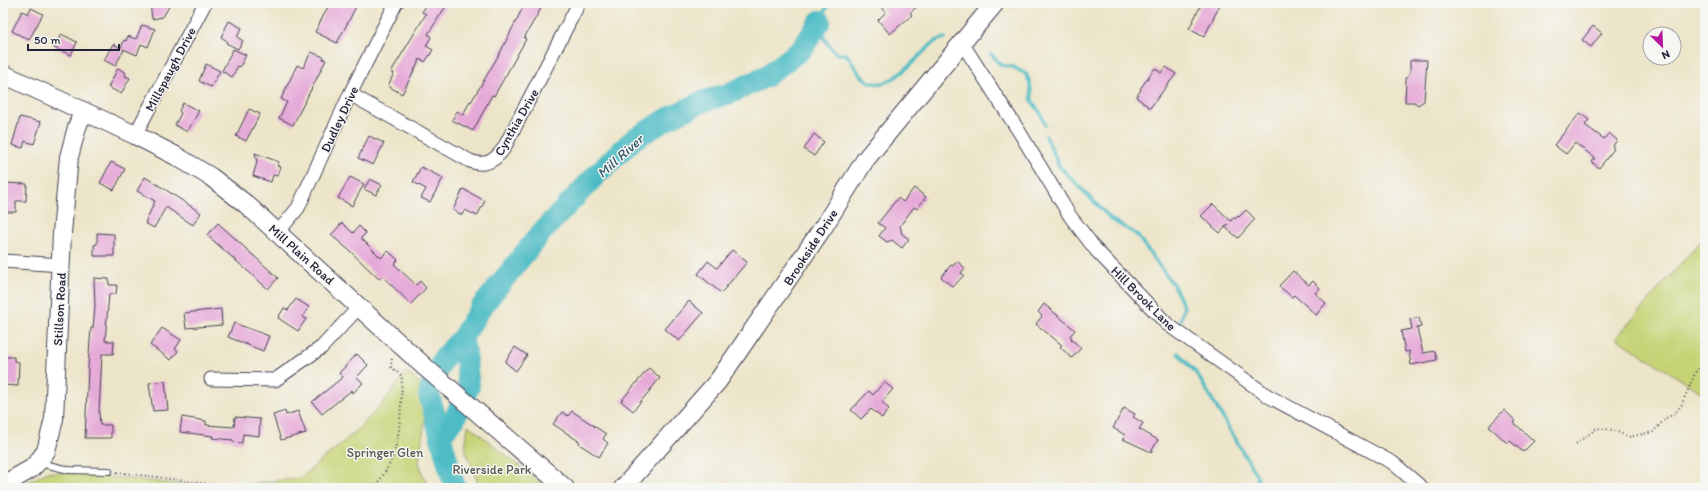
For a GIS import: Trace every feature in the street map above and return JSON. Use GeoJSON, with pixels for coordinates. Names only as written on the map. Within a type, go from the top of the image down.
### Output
{"type":"FeatureCollection","features":[{"type":"Feature","properties":{"kind":"main road","name":"Brookside Drive"},"geometry":{"type":"LineString","coordinates":[[623,488],[718,381],[824,226],[865,160],[995,3]]}},
{"type":"Feature","properties":{"kind":"main road","name":"Mill Plain Road"},"geometry":{"type":"LineString","coordinates":[[3,74],[135,135],[176,156],[211,177],[278,232],[426,368],[565,488]]}},
{"type":"Feature","properties":{"kind":"main road","name":"Stillson Road"},"geometry":{"type":"LineString","coordinates":[[3,485],[31,469],[38,462],[46,451],[54,419],[62,233],[69,157],[77,127],[83,112]]}},
{"type":"Feature","properties":{"kind":"street","name":"Millspaugh Drive"},"geometry":{"type":"LineString","coordinates":[[135,135],[205,3]]}},
{"type":"Feature","properties":{"kind":"street","name":"Dudley Drive"},"geometry":{"type":"LineString","coordinates":[[278,232],[298,208],[350,94],[396,3]]}},
{"type":"Feature","properties":{"kind":"street","name":"Cynthia Drive"},"geometry":{"type":"LineString","coordinates":[[350,94],[470,161],[477,164],[484,164],[493,160],[504,148],[579,3]]}},
{"type":"Feature","properties":{"kind":"street","name":"Hill Brook Lane"},"geometry":{"type":"LineString","coordinates":[[962,43],[1020,133],[1070,216],[1096,250],[1167,324],[1268,396],[1393,463],[1422,488]]}},
{"type":"Feature","properties":{"kind":"street"},"geometry":{"type":"LineString","coordinates":[[3,261],[61,265]]}},
{"type":"Feature","properties":{"kind":"street"},"geometry":{"type":"LineString","coordinates":[[211,379],[275,380],[322,347],[359,307]]}},
{"type":"Feature","properties":{"kind":"lane"},"geometry":{"type":"LineString","coordinates":[[38,462],[69,470],[108,471]]}},
{"type":"Feature","properties":{"kind":"path"},"geometry":{"type":"LineString","coordinates":[[373,488],[384,477],[394,455],[399,436],[402,376],[391,367],[392,357]]}},
{"type":"Feature","properties":{"kind":"path"},"geometry":{"type":"LineString","coordinates":[[1576,444],[1597,428],[1613,430],[1629,436],[1653,432],[1666,418],[1674,414],[1681,406],[1696,371],[1705,364]]}},
{"type":"Feature","properties":{"kind":"path"},"geometry":{"type":"LineString","coordinates":[[108,471],[241,488]]}},
{"type":"Feature","properties":{"kind":"green space"},"geometry":{"type":"Polygon","coordinates":[[[1705,236],[1705,395],[1616,338],[1705,236]]]}},
{"type":"Feature","properties":{"kind":"green space","name":"Springer Glen"},"geometry":{"type":"Polygon","coordinates":[[[406,372],[422,385],[425,420],[419,462],[424,478],[430,488],[213,488],[300,478],[354,433],[382,404],[406,372]]]}},
{"type":"Feature","properties":{"kind":"green space","name":"Riverside Park"},"geometry":{"type":"Polygon","coordinates":[[[468,425],[547,488],[477,488],[477,480],[465,449],[468,425]]]}},
{"type":"Feature","properties":{"kind":"green space"},"geometry":{"type":"Polygon","coordinates":[[[47,472],[95,475],[213,488],[17,488],[47,472]]]}},
{"type":"Feature","properties":{"kind":"building"},"geometry":{"type":"Polygon","coordinates":[[[150,3],[171,3],[163,17],[152,19],[150,3]]]}},
{"type":"Feature","properties":{"kind":"building"},"geometry":{"type":"Polygon","coordinates":[[[330,3],[358,3],[337,43],[315,32],[330,3]]]}},
{"type":"Feature","properties":{"kind":"building"},"geometry":{"type":"Polygon","coordinates":[[[428,3],[448,3],[428,34],[431,37],[426,46],[433,50],[425,62],[420,59],[402,94],[388,86],[394,73],[391,72],[426,14],[422,12],[428,3]]]}},
{"type":"Feature","properties":{"kind":"building"},"geometry":{"type":"Polygon","coordinates":[[[525,3],[544,3],[524,38],[526,39],[510,68],[494,96],[492,95],[473,131],[452,120],[457,111],[463,115],[500,53],[525,3]]]}},
{"type":"Feature","properties":{"kind":"building"},"geometry":{"type":"Polygon","coordinates":[[[878,3],[921,3],[910,13],[912,15],[890,34],[878,20],[886,12],[878,3]]]}},
{"type":"Feature","properties":{"kind":"building"},"geometry":{"type":"Polygon","coordinates":[[[1202,3],[1221,3],[1204,37],[1189,29],[1202,3]]]}},
{"type":"Feature","properties":{"kind":"building"},"geometry":{"type":"Polygon","coordinates":[[[31,8],[43,14],[29,40],[12,31],[22,11],[28,14],[31,8]]]}},
{"type":"Feature","properties":{"kind":"building"},"geometry":{"type":"Polygon","coordinates":[[[229,21],[242,28],[237,37],[243,41],[238,49],[226,43],[227,41],[221,37],[229,21]]]}},
{"type":"Feature","properties":{"kind":"building"},"geometry":{"type":"Polygon","coordinates":[[[142,25],[155,29],[148,47],[141,44],[137,55],[123,49],[124,50],[115,66],[104,60],[113,44],[121,48],[124,40],[126,41],[128,36],[136,39],[142,25]]]}},
{"type":"Feature","properties":{"kind":"building"},"geometry":{"type":"Polygon","coordinates":[[[1593,26],[1602,33],[1591,47],[1582,40],[1593,26]]]}},
{"type":"Feature","properties":{"kind":"building"},"geometry":{"type":"Polygon","coordinates":[[[61,34],[77,42],[71,55],[54,48],[61,34]]]}},
{"type":"Feature","properties":{"kind":"building"},"geometry":{"type":"Polygon","coordinates":[[[233,49],[246,55],[240,67],[238,66],[232,77],[222,71],[233,49]]]}},
{"type":"Feature","properties":{"kind":"building"},"geometry":{"type":"Polygon","coordinates":[[[311,52],[324,57],[323,59],[326,60],[293,125],[279,118],[287,102],[281,99],[297,65],[303,68],[311,52]]]}},
{"type":"Feature","properties":{"kind":"building"},"geometry":{"type":"Polygon","coordinates":[[[1427,60],[1424,101],[1418,105],[1414,102],[1405,102],[1406,79],[1410,72],[1410,61],[1427,60]]]}},
{"type":"Feature","properties":{"kind":"building"},"geometry":{"type":"Polygon","coordinates":[[[206,64],[220,71],[211,87],[199,81],[206,64]]]}},
{"type":"Feature","properties":{"kind":"building"},"geometry":{"type":"Polygon","coordinates":[[[1166,67],[1176,74],[1150,108],[1136,97],[1155,68],[1161,73],[1166,67]]]}},
{"type":"Feature","properties":{"kind":"building"},"geometry":{"type":"Polygon","coordinates":[[[118,68],[126,73],[125,76],[130,78],[121,94],[108,87],[118,68]]]}},
{"type":"Feature","properties":{"kind":"building"},"geometry":{"type":"Polygon","coordinates":[[[183,103],[199,111],[187,132],[175,125],[181,113],[179,111],[183,103]]]}},
{"type":"Feature","properties":{"kind":"building"},"geometry":{"type":"Polygon","coordinates":[[[249,109],[260,114],[246,141],[236,136],[249,109]]]}},
{"type":"Feature","properties":{"kind":"building"},"geometry":{"type":"Polygon","coordinates":[[[1580,113],[1589,120],[1585,125],[1604,139],[1609,133],[1617,140],[1612,147],[1614,149],[1599,168],[1592,162],[1595,158],[1575,143],[1566,154],[1554,145],[1580,113]]]}},
{"type":"Feature","properties":{"kind":"building"},"geometry":{"type":"Polygon","coordinates":[[[20,117],[41,122],[34,144],[25,141],[23,148],[12,145],[20,117]]]}},
{"type":"Feature","properties":{"kind":"building"},"geometry":{"type":"Polygon","coordinates":[[[814,134],[824,142],[814,156],[804,149],[814,134]]]}},
{"type":"Feature","properties":{"kind":"building"},"geometry":{"type":"Polygon","coordinates":[[[369,136],[384,143],[373,165],[358,158],[369,136]]]}},
{"type":"Feature","properties":{"kind":"building"},"geometry":{"type":"Polygon","coordinates":[[[255,153],[279,162],[277,166],[281,167],[277,176],[273,175],[271,182],[253,176],[257,162],[255,153]]]}},
{"type":"Feature","properties":{"kind":"building"},"geometry":{"type":"Polygon","coordinates":[[[111,162],[125,169],[114,190],[100,183],[111,162]]]}},
{"type":"Feature","properties":{"kind":"building"},"geometry":{"type":"Polygon","coordinates":[[[421,167],[443,178],[430,202],[421,198],[426,189],[413,182],[421,167]]]}},
{"type":"Feature","properties":{"kind":"building"},"geometry":{"type":"Polygon","coordinates":[[[145,177],[201,213],[193,225],[166,207],[154,228],[145,223],[155,201],[137,191],[145,177]]]}},
{"type":"Feature","properties":{"kind":"building"},"geometry":{"type":"Polygon","coordinates":[[[350,177],[364,184],[352,206],[338,198],[350,177]]]}},
{"type":"Feature","properties":{"kind":"building"},"geometry":{"type":"Polygon","coordinates":[[[370,179],[382,185],[376,195],[364,189],[370,179]]]}},
{"type":"Feature","properties":{"kind":"building"},"geometry":{"type":"Polygon","coordinates":[[[3,183],[27,184],[26,201],[16,201],[16,212],[3,212],[3,183]]]}},
{"type":"Feature","properties":{"kind":"building"},"geometry":{"type":"Polygon","coordinates":[[[914,188],[926,197],[917,209],[914,207],[900,226],[902,234],[909,239],[902,248],[892,240],[887,242],[879,236],[885,228],[878,223],[898,198],[903,202],[914,188]]]}},
{"type":"Feature","properties":{"kind":"building"},"geometry":{"type":"Polygon","coordinates":[[[463,189],[485,201],[477,216],[465,210],[462,215],[453,210],[463,189]]]}},
{"type":"Feature","properties":{"kind":"building"},"geometry":{"type":"Polygon","coordinates":[[[1213,204],[1231,221],[1234,217],[1235,219],[1238,216],[1239,217],[1246,210],[1255,219],[1238,238],[1225,227],[1220,233],[1201,216],[1213,204]]]}},
{"type":"Feature","properties":{"kind":"building"},"geometry":{"type":"Polygon","coordinates":[[[218,223],[278,278],[268,289],[207,235],[218,223]]]}},
{"type":"Feature","properties":{"kind":"building"},"geometry":{"type":"Polygon","coordinates":[[[342,223],[353,233],[359,226],[366,233],[361,238],[381,258],[388,251],[398,260],[394,264],[416,285],[420,281],[426,288],[411,304],[382,276],[379,279],[331,235],[342,223]]]}},
{"type":"Feature","properties":{"kind":"building"},"geometry":{"type":"Polygon","coordinates":[[[97,233],[114,234],[114,256],[94,256],[94,245],[97,244],[97,233]]]}},
{"type":"Feature","properties":{"kind":"building"},"geometry":{"type":"Polygon","coordinates":[[[732,250],[747,262],[721,293],[698,274],[708,261],[717,268],[732,250]]]}},
{"type":"Feature","properties":{"kind":"building"},"geometry":{"type":"Polygon","coordinates":[[[957,261],[965,268],[961,273],[964,275],[953,287],[941,277],[951,265],[953,266],[957,261]]]}},
{"type":"Feature","properties":{"kind":"building"},"geometry":{"type":"Polygon","coordinates":[[[1293,271],[1309,285],[1313,281],[1320,288],[1315,293],[1326,303],[1316,315],[1294,295],[1292,297],[1279,286],[1293,271]]]}},
{"type":"Feature","properties":{"kind":"building"},"geometry":{"type":"Polygon","coordinates":[[[94,278],[109,279],[109,285],[117,285],[116,294],[109,294],[105,341],[114,341],[113,354],[102,354],[99,412],[100,425],[111,425],[111,438],[85,438],[88,367],[91,328],[93,328],[95,307],[94,278]]]}},
{"type":"Feature","properties":{"kind":"building"},"geometry":{"type":"Polygon","coordinates":[[[296,299],[309,307],[302,317],[306,319],[298,331],[278,318],[284,308],[288,310],[296,299]]]}},
{"type":"Feature","properties":{"kind":"building"},"geometry":{"type":"Polygon","coordinates":[[[689,301],[703,313],[679,341],[665,329],[689,301]]]}},
{"type":"Feature","properties":{"kind":"building"},"geometry":{"type":"Polygon","coordinates":[[[1044,304],[1075,330],[1070,336],[1072,338],[1071,339],[1081,348],[1072,358],[1060,347],[1062,345],[1036,324],[1042,316],[1038,312],[1044,304]]]}},
{"type":"Feature","properties":{"kind":"building"},"geometry":{"type":"Polygon","coordinates":[[[221,309],[222,325],[186,328],[184,313],[221,309]]]}},
{"type":"Feature","properties":{"kind":"building"},"geometry":{"type":"Polygon","coordinates":[[[1419,317],[1421,327],[1417,328],[1423,353],[1435,351],[1437,360],[1411,365],[1409,351],[1405,352],[1401,331],[1412,329],[1410,319],[1419,317]]]}},
{"type":"Feature","properties":{"kind":"building"},"geometry":{"type":"Polygon","coordinates":[[[234,323],[269,336],[263,351],[228,337],[234,323]]]}},
{"type":"Feature","properties":{"kind":"building"},"geometry":{"type":"Polygon","coordinates":[[[162,328],[181,340],[175,349],[178,351],[171,360],[150,345],[162,328]]]}},
{"type":"Feature","properties":{"kind":"building"},"geometry":{"type":"Polygon","coordinates":[[[515,347],[527,355],[516,371],[505,362],[515,347]]]}},
{"type":"Feature","properties":{"kind":"building"},"geometry":{"type":"Polygon","coordinates":[[[357,354],[368,365],[357,377],[363,383],[353,393],[352,390],[322,414],[312,402],[343,377],[339,373],[357,354]]]}},
{"type":"Feature","properties":{"kind":"building"},"geometry":{"type":"Polygon","coordinates":[[[3,357],[14,357],[14,361],[19,362],[18,386],[3,385],[3,357]]]}},
{"type":"Feature","properties":{"kind":"building"},"geometry":{"type":"Polygon","coordinates":[[[649,368],[660,378],[633,411],[621,401],[649,368]]]}},
{"type":"Feature","properties":{"kind":"building"},"geometry":{"type":"Polygon","coordinates":[[[165,381],[168,410],[153,411],[149,383],[165,381]]]}},
{"type":"Feature","properties":{"kind":"building"},"geometry":{"type":"Polygon","coordinates":[[[884,382],[893,389],[882,402],[889,409],[882,418],[871,409],[861,419],[851,410],[869,391],[873,395],[884,382]]]}},
{"type":"Feature","properties":{"kind":"building"},"geometry":{"type":"Polygon","coordinates":[[[1124,408],[1135,414],[1133,417],[1143,423],[1139,429],[1158,440],[1151,452],[1123,439],[1125,435],[1113,428],[1124,408]]]}},
{"type":"Feature","properties":{"kind":"building"},"geometry":{"type":"Polygon","coordinates":[[[1504,410],[1516,421],[1514,423],[1534,441],[1523,452],[1509,440],[1507,443],[1489,426],[1504,410]]]}},
{"type":"Feature","properties":{"kind":"building"},"geometry":{"type":"Polygon","coordinates":[[[285,411],[286,415],[298,411],[306,433],[281,440],[273,415],[285,411]]]}},
{"type":"Feature","properties":{"kind":"building"},"geometry":{"type":"Polygon","coordinates":[[[572,411],[606,434],[603,439],[608,443],[599,457],[553,424],[562,412],[568,416],[572,411]]]}},
{"type":"Feature","properties":{"kind":"building"},"geometry":{"type":"Polygon","coordinates":[[[182,417],[206,421],[206,425],[234,427],[235,417],[260,419],[259,436],[243,434],[242,443],[233,442],[233,440],[212,438],[213,436],[180,432],[182,417]]]}},
{"type":"Feature","properties":{"kind":"waterway"},"geometry":{"type":"LineString","coordinates":[[829,3],[820,21],[825,40],[837,54],[846,54],[862,77],[874,83],[884,83],[894,78],[936,41],[945,38]]}},
{"type":"Feature","properties":{"kind":"waterway","name":"Mill River"},"geometry":{"type":"LineString","coordinates":[[455,488],[429,395],[433,380],[443,359],[462,338],[480,309],[540,234],[600,171],[634,139],[669,118],[704,101],[728,94],[765,77],[802,49],[820,21]]}},
{"type":"Feature","properties":{"kind":"waterway"},"geometry":{"type":"LineString","coordinates":[[991,54],[1001,65],[1013,67],[1026,74],[1030,83],[1032,101],[1041,114],[1045,125]]}},
{"type":"Feature","properties":{"kind":"waterway"},"geometry":{"type":"LineString","coordinates":[[1046,136],[1059,166],[1112,220],[1136,234],[1174,286],[1184,307],[1179,325]]}},
{"type":"Feature","properties":{"kind":"waterway","name":"Mill River"},"geometry":{"type":"LineString","coordinates":[[440,435],[454,420],[469,386],[462,338]]}},
{"type":"Feature","properties":{"kind":"waterway"},"geometry":{"type":"LineString","coordinates":[[1178,353],[1197,374],[1257,476],[1259,488]]}}]}
